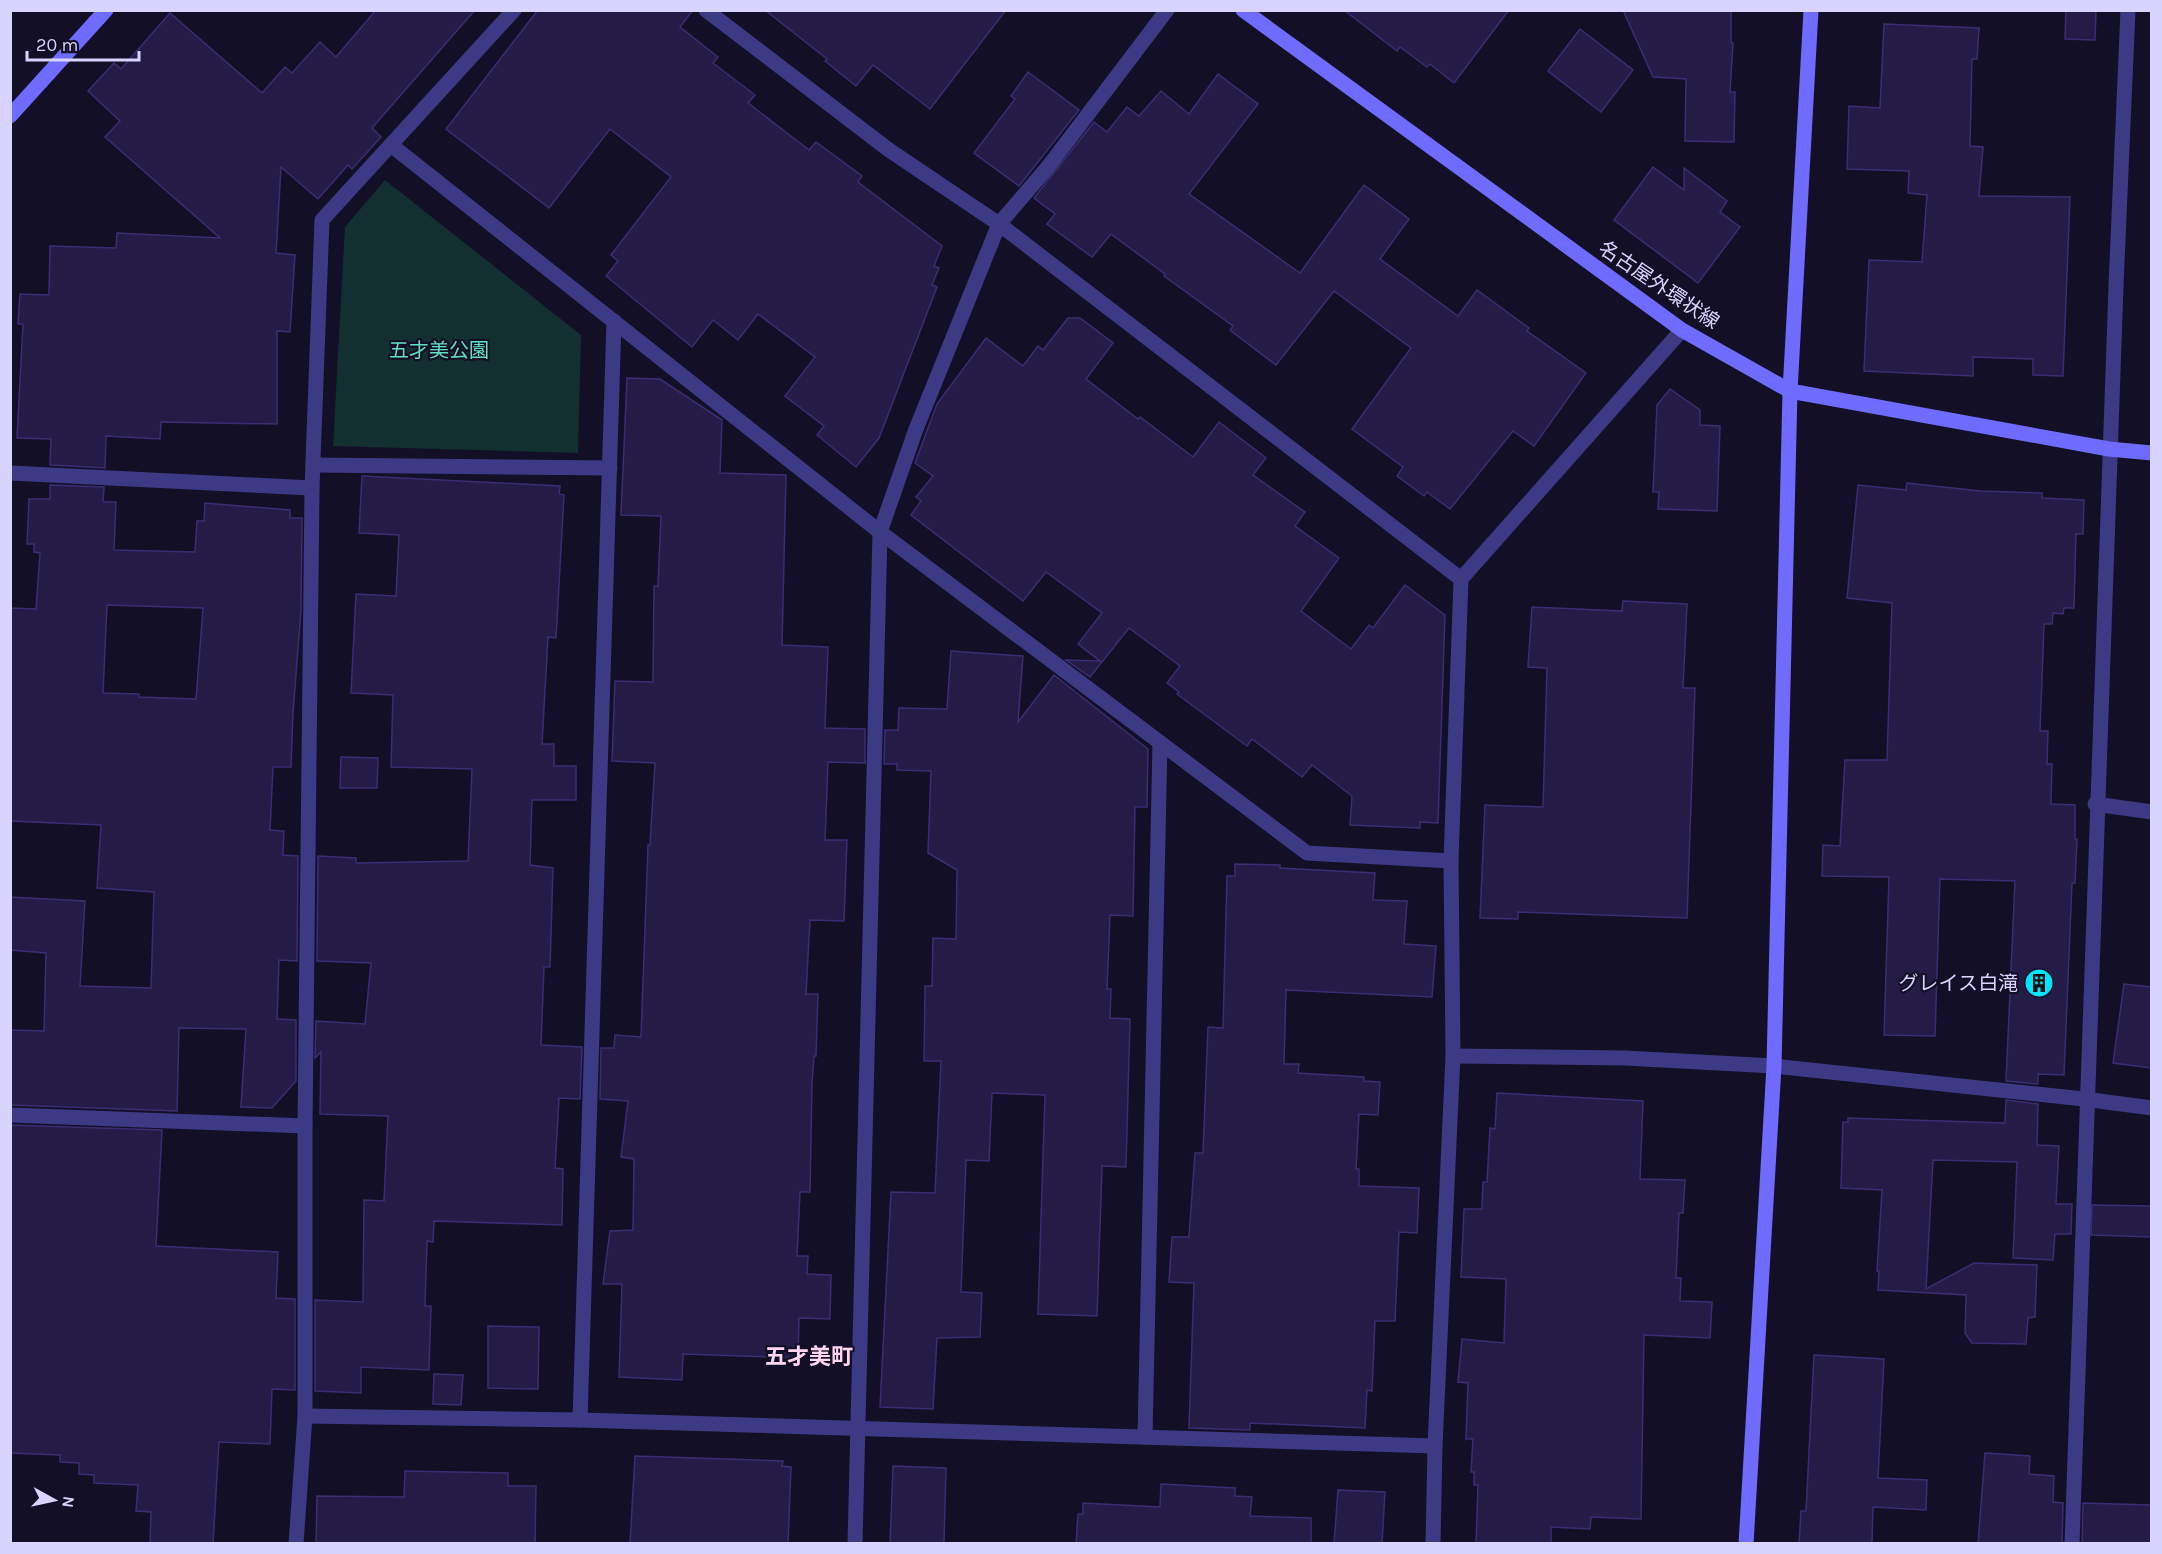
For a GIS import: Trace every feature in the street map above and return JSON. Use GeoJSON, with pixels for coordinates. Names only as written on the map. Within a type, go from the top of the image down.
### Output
{"type":"FeatureCollection","features":[{"type":"Feature","properties":{"kind":"street"},"geometry":{"type":"LineString","coordinates":[[10,116],[106,10]]}},
{"type":"Feature","properties":{"kind":"street"},"geometry":{"type":"LineString","coordinates":[[296,1544],[305,1416],[305,1126],[312,488],[322,220],[514,10]]}},
{"type":"Feature","properties":{"kind":"street"},"geometry":{"type":"LineString","coordinates":[[706,10],[889,150],[999,225],[1461,579]]}},
{"type":"Feature","properties":{"kind":"street"},"geometry":{"type":"LineString","coordinates":[[855,1544],[880,532],[916,429],[999,225],[1048,167],[1167,10]]}},
{"type":"Feature","properties":{"kind":"street","name":"名古屋外環状線"},"geometry":{"type":"LineString","coordinates":[[1243,10],[1682,330],[1790,391],[2109,449],[2151,453]]}},
{"type":"Feature","properties":{"kind":"street"},"geometry":{"type":"LineString","coordinates":[[1746,1544],[1774,1066],[1790,391],[1811,10]]}},
{"type":"Feature","properties":{"kind":"street"},"geometry":{"type":"LineString","coordinates":[[2072,1544],[2084,1099],[2128,10]]}},
{"type":"Feature","properties":{"kind":"street"},"geometry":{"type":"LineString","coordinates":[[391,145],[880,532],[1307,853],[1451,861]]}},
{"type":"Feature","properties":{"kind":"street"},"geometry":{"type":"LineString","coordinates":[[580,1420],[614,321]]}},
{"type":"Feature","properties":{"kind":"street"},"geometry":{"type":"LineString","coordinates":[[1433,1544],[1435,1446],[1454,1056],[1451,861],[1461,579],[1682,330]]}},
{"type":"Feature","properties":{"kind":"street"},"geometry":{"type":"LineString","coordinates":[[313,465],[610,468]]}},
{"type":"Feature","properties":{"kind":"street"},"geometry":{"type":"LineString","coordinates":[[10,473],[312,488]]}},
{"type":"Feature","properties":{"kind":"street"},"geometry":{"type":"LineString","coordinates":[[1145,1437],[1160,743]]}},
{"type":"Feature","properties":{"kind":"street"},"geometry":{"type":"LineString","coordinates":[[2095,804],[2151,812]]}},
{"type":"Feature","properties":{"kind":"street"},"geometry":{"type":"LineString","coordinates":[[1454,1056],[1625,1058],[1774,1066],[2151,1108]]}},
{"type":"Feature","properties":{"kind":"street"},"geometry":{"type":"LineString","coordinates":[[10,1115],[305,1126]]}},
{"type":"Feature","properties":{"kind":"street"},"geometry":{"type":"LineString","coordinates":[[305,1416],[580,1420],[1435,1446]]}},
{"type":"Feature","properties":{"kind":"green space","name":"五才美公園"},"geometry":{"type":"Polygon","coordinates":[[[385,180],[581,335],[578,453],[333,446],[345,227],[385,180]]]}},
{"type":"Feature","properties":{"kind":"building"},"geometry":{"type":"Polygon","coordinates":[[[376,10],[475,10],[372,128],[381,137],[352,169],[348,165],[318,199],[281,167],[276,253],[295,255],[290,332],[277,331],[277,424],[161,422],[160,439],[106,436],[105,468],[50,465],[51,439],[17,438],[23,324],[18,324],[20,294],[49,295],[50,246],[116,248],[117,233],[220,238],[105,137],[120,121],[88,91],[114,63],[121,69],[170,13],[262,93],[285,67],[292,73],[320,42],[336,57],[376,10]]]}},
{"type":"Feature","properties":{"kind":"building"},"geometry":{"type":"Polygon","coordinates":[[[538,10],[693,10],[680,27],[718,57],[713,63],[755,95],[748,103],[809,150],[816,142],[862,176],[858,182],[942,246],[934,266],[939,268],[932,285],[937,287],[879,438],[856,467],[817,435],[824,426],[785,396],[815,357],[758,314],[738,340],[713,320],[692,347],[606,276],[618,261],[611,255],[671,177],[610,129],[549,208],[446,129],[538,10]]]}},
{"type":"Feature","properties":{"kind":"building"},"geometry":{"type":"Polygon","coordinates":[[[765,10],[1006,10],[930,109],[873,65],[856,86],[825,61],[827,59],[765,10]]]}},
{"type":"Feature","properties":{"kind":"building"},"geometry":{"type":"Polygon","coordinates":[[[1344,10],[1509,10],[1454,83],[1430,64],[1427,67],[1400,47],[1397,51],[1344,10]]]}},
{"type":"Feature","properties":{"kind":"building"},"geometry":{"type":"Polygon","coordinates":[[[1623,10],[1731,10],[1731,43],[1733,43],[1730,92],[1735,92],[1734,142],[1685,141],[1686,79],[1653,77],[1623,10]]]}},
{"type":"Feature","properties":{"kind":"building"},"geometry":{"type":"Polygon","coordinates":[[[2066,10],[2096,10],[2095,40],[2065,39],[2066,10]]]}},
{"type":"Feature","properties":{"kind":"building"},"geometry":{"type":"Polygon","coordinates":[[[1884,24],[1979,28],[1977,59],[1972,59],[1970,146],[1983,147],[1979,196],[2070,197],[2063,376],[2033,375],[2033,359],[1973,357],[1973,376],[1864,371],[1869,260],[1922,262],[1927,195],[1908,193],[1909,171],[1847,169],[1849,106],[1880,108],[1884,24]]]}},
{"type":"Feature","properties":{"kind":"building"},"geometry":{"type":"Polygon","coordinates":[[[1580,29],[1633,70],[1601,112],[1548,71],[1580,29]]]}},
{"type":"Feature","properties":{"kind":"building"},"geometry":{"type":"Polygon","coordinates":[[[1028,72],[1079,110],[1019,186],[974,153],[1015,99],[1011,96],[1028,72]]]}},
{"type":"Feature","properties":{"kind":"building"},"geometry":{"type":"Polygon","coordinates":[[[1218,74],[1258,104],[1189,194],[1300,273],[1364,185],[1409,219],[1380,259],[1458,316],[1477,290],[1529,328],[1527,331],[1586,373],[1534,446],[1513,431],[1450,509],[1427,492],[1424,496],[1397,476],[1403,467],[1352,429],[1411,348],[1334,291],[1276,365],[1230,330],[1233,326],[1111,234],[1092,257],[1047,224],[1055,214],[1034,198],[1094,122],[1107,132],[1127,107],[1139,116],[1161,91],[1189,114],[1218,74]]]}},
{"type":"Feature","properties":{"kind":"building"},"geometry":{"type":"Polygon","coordinates":[[[1653,167],[1684,190],[1684,168],[1727,201],[1720,212],[1740,227],[1698,283],[1614,220],[1653,167]]]}},
{"type":"Feature","properties":{"kind":"building"},"geometry":{"type":"Polygon","coordinates":[[[1068,318],[1080,318],[1113,343],[1086,379],[1138,419],[1140,417],[1193,457],[1219,422],[1266,458],[1253,475],[1305,512],[1295,526],[1339,558],[1301,611],[1351,649],[1369,625],[1373,628],[1405,585],[1445,615],[1438,823],[1420,822],[1420,828],[1350,825],[1352,796],[1312,765],[1302,777],[1252,739],[1247,746],[1177,694],[1179,692],[1167,683],[1180,666],[1129,628],[1090,677],[1066,660],[1100,661],[1078,644],[1102,613],[1046,572],[1023,601],[911,515],[921,501],[916,497],[933,476],[915,463],[937,404],[986,338],[1023,366],[1038,346],[1043,350],[1068,318]]]}},
{"type":"Feature","properties":{"kind":"building"},"geometry":{"type":"Polygon","coordinates":[[[627,378],[660,379],[722,420],[720,473],[786,475],[782,645],[828,647],[825,728],[865,729],[865,763],[828,762],[825,840],[847,840],[844,921],[810,920],[806,994],[818,994],[816,1056],[814,1056],[812,1085],[810,1192],[800,1192],[797,1256],[808,1256],[807,1274],[831,1275],[830,1319],[799,1318],[798,1358],[683,1354],[682,1380],[619,1377],[622,1284],[603,1284],[610,1231],[633,1230],[634,1159],[621,1157],[628,1101],[600,1099],[601,1048],[614,1048],[615,1035],[641,1037],[648,845],[650,845],[655,763],[612,761],[615,681],[653,682],[654,586],[658,586],[661,516],[621,515],[627,378]]]}},
{"type":"Feature","properties":{"kind":"building"},"geometry":{"type":"Polygon","coordinates":[[[1670,389],[1700,410],[1700,425],[1720,426],[1717,511],[1658,509],[1659,492],[1653,492],[1657,405],[1670,389]]]}},
{"type":"Feature","properties":{"kind":"building"},"geometry":{"type":"Polygon","coordinates":[[[362,476],[560,486],[559,494],[564,495],[556,638],[548,637],[542,744],[554,744],[554,766],[576,766],[576,800],[532,800],[530,865],[553,868],[550,967],[544,967],[541,1045],[582,1047],[580,1099],[559,1098],[555,1168],[563,1169],[562,1225],[434,1221],[433,1242],[427,1241],[425,1306],[431,1306],[429,1370],[361,1367],[361,1393],[315,1391],[315,1300],[363,1302],[364,1200],[384,1201],[388,1116],[320,1114],[321,1052],[315,1058],[316,1021],[365,1024],[371,963],[317,961],[318,856],[356,858],[356,863],[468,861],[472,769],[391,767],[393,695],[351,693],[356,594],[396,596],[399,535],[359,533],[362,476]]]}},
{"type":"Feature","properties":{"kind":"building"},"geometry":{"type":"Polygon","coordinates":[[[1907,483],[1980,491],[2042,493],[2042,498],[2084,500],[2083,534],[2076,534],[2074,608],[2064,608],[2063,614],[2053,613],[2052,624],[2044,624],[2040,731],[2048,731],[2047,764],[2052,764],[2051,804],[2075,805],[2075,839],[2077,839],[2075,883],[2072,883],[2064,1075],[2038,1074],[2038,1084],[2006,1081],[2015,881],[1940,879],[1935,1036],[1884,1035],[1889,877],[1822,876],[1823,845],[1840,846],[1845,760],[1887,760],[1892,603],[1847,598],[1858,485],[1906,490],[1907,483]]]}},
{"type":"Feature","properties":{"kind":"building"},"geometry":{"type":"Polygon","coordinates":[[[50,485],[104,487],[103,502],[116,502],[114,550],[195,552],[197,521],[204,521],[205,503],[290,510],[290,518],[302,518],[301,610],[291,767],[273,767],[270,830],[284,831],[283,855],[298,856],[297,961],[279,960],[277,1019],[296,1020],[296,1081],[272,1108],[241,1107],[246,1029],[179,1028],[177,1111],[10,1105],[10,1030],[44,1031],[46,953],[10,950],[10,897],[85,901],[80,986],[151,988],[154,892],[97,888],[101,825],[10,821],[10,608],[36,609],[40,553],[34,552],[34,544],[27,544],[29,499],[50,499],[50,485]],[[107,605],[103,693],[196,699],[203,608],[107,605]]]}},
{"type":"Feature","properties":{"kind":"building"},"geometry":{"type":"Polygon","coordinates":[[[1623,601],[1687,604],[1683,688],[1695,688],[1687,918],[1518,912],[1518,919],[1480,918],[1485,805],[1543,807],[1547,668],[1528,667],[1532,607],[1622,611],[1623,601]]]}},
{"type":"Feature","properties":{"kind":"building"},"geometry":{"type":"Polygon","coordinates":[[[951,651],[1023,656],[1018,722],[1054,675],[1148,749],[1147,807],[1135,807],[1133,916],[1110,915],[1107,989],[1111,989],[1110,1018],[1130,1019],[1126,1167],[1102,1166],[1097,1316],[1038,1314],[1045,1095],[992,1093],[989,1161],[966,1160],[961,1292],[982,1293],[980,1337],[937,1338],[933,1409],[880,1407],[891,1192],[935,1193],[941,1061],[924,1061],[925,986],[932,986],[933,938],[956,939],[957,870],[928,853],[931,771],[897,770],[897,764],[884,764],[885,730],[898,730],[899,708],[947,709],[951,651]]]}},
{"type":"Feature","properties":{"kind":"building"},"geometry":{"type":"Polygon","coordinates":[[[341,757],[378,758],[377,788],[340,788],[341,757]]]}},
{"type":"Feature","properties":{"kind":"building"},"geometry":{"type":"Polygon","coordinates":[[[1235,864],[1280,865],[1280,868],[1375,873],[1373,900],[1407,901],[1404,944],[1436,946],[1432,997],[1286,990],[1284,1064],[1299,1064],[1298,1073],[1364,1077],[1364,1081],[1380,1082],[1378,1115],[1359,1114],[1356,1169],[1359,1169],[1359,1186],[1419,1188],[1417,1233],[1399,1232],[1395,1321],[1375,1321],[1372,1391],[1367,1390],[1365,1428],[1250,1423],[1250,1430],[1189,1428],[1194,1283],[1169,1282],[1172,1237],[1189,1237],[1195,1153],[1203,1153],[1208,1027],[1223,1028],[1227,876],[1235,876],[1235,864]]]}},
{"type":"Feature","properties":{"kind":"building"},"geometry":{"type":"Polygon","coordinates":[[[2124,984],[2151,987],[2151,1068],[2113,1063],[2124,984]]]}},
{"type":"Feature","properties":{"kind":"building"},"geometry":{"type":"Polygon","coordinates":[[[1497,1093],[1643,1101],[1640,1179],[1685,1180],[1683,1213],[1679,1213],[1676,1278],[1681,1278],[1680,1301],[1712,1302],[1710,1338],[1644,1335],[1641,1519],[1591,1517],[1590,1529],[1551,1527],[1551,1544],[1476,1544],[1478,1485],[1474,1485],[1474,1472],[1471,1472],[1473,1439],[1466,1439],[1468,1383],[1458,1382],[1462,1339],[1504,1343],[1506,1279],[1461,1277],[1464,1209],[1482,1209],[1483,1182],[1487,1182],[1490,1128],[1495,1129],[1497,1093]]]}},
{"type":"Feature","properties":{"kind":"building"},"geometry":{"type":"Polygon","coordinates":[[[2006,1100],[2038,1104],[2037,1145],[2059,1146],[2056,1204],[2072,1204],[2071,1234],[2055,1234],[2053,1260],[2013,1258],[2017,1162],[1933,1160],[1926,1289],[1974,1263],[2037,1265],[2035,1317],[2028,1318],[2026,1344],[1972,1343],[1965,1333],[1966,1295],[1878,1290],[1882,1190],[1841,1188],[1843,1122],[1848,1122],[1848,1118],[2005,1123],[2006,1100]]]}},
{"type":"Feature","properties":{"kind":"building"},"geometry":{"type":"Polygon","coordinates":[[[10,1125],[162,1130],[156,1246],[278,1252],[276,1298],[295,1299],[295,1390],[272,1389],[270,1444],[219,1442],[213,1544],[150,1544],[151,1512],[136,1511],[138,1485],[94,1483],[94,1475],[79,1474],[79,1463],[60,1462],[60,1455],[10,1453],[10,1125]]]}},
{"type":"Feature","properties":{"kind":"building"},"geometry":{"type":"Polygon","coordinates":[[[2092,1205],[2151,1206],[2151,1237],[2091,1235],[2092,1205]]]}},
{"type":"Feature","properties":{"kind":"building"},"geometry":{"type":"Polygon","coordinates":[[[488,1326],[539,1327],[538,1389],[488,1388],[488,1326]]]}},
{"type":"Feature","properties":{"kind":"building"},"geometry":{"type":"Polygon","coordinates":[[[1814,1355],[1884,1359],[1878,1478],[1927,1480],[1926,1510],[1873,1507],[1872,1544],[1799,1544],[1801,1511],[1806,1511],[1814,1355]]]}},
{"type":"Feature","properties":{"kind":"building"},"geometry":{"type":"Polygon","coordinates":[[[434,1374],[463,1375],[461,1405],[433,1404],[434,1374]]]}},
{"type":"Feature","properties":{"kind":"building"},"geometry":{"type":"Polygon","coordinates":[[[1985,1453],[2030,1456],[2029,1474],[2054,1476],[2053,1502],[2063,1503],[2062,1544],[1978,1544],[1985,1453]]]}},
{"type":"Feature","properties":{"kind":"building"},"geometry":{"type":"Polygon","coordinates":[[[635,1456],[783,1461],[782,1466],[791,1467],[788,1544],[630,1544],[635,1456]]]}},
{"type":"Feature","properties":{"kind":"building"},"geometry":{"type":"Polygon","coordinates":[[[893,1466],[946,1468],[944,1544],[890,1544],[893,1466]]]}},
{"type":"Feature","properties":{"kind":"building"},"geometry":{"type":"Polygon","coordinates":[[[405,1471],[508,1473],[508,1486],[536,1486],[535,1544],[316,1544],[317,1496],[404,1497],[405,1471]]]}},
{"type":"Feature","properties":{"kind":"building"},"geometry":{"type":"Polygon","coordinates":[[[1161,1484],[1235,1488],[1235,1496],[1252,1497],[1250,1516],[1311,1518],[1311,1544],[1076,1544],[1078,1514],[1083,1514],[1083,1503],[1160,1507],[1161,1484]]]}},
{"type":"Feature","properties":{"kind":"building"},"geometry":{"type":"Polygon","coordinates":[[[1338,1490],[1385,1492],[1382,1544],[1334,1544],[1338,1490]]]}},
{"type":"Feature","properties":{"kind":"building"},"geometry":{"type":"Polygon","coordinates":[[[2083,1503],[2151,1505],[2151,1544],[2082,1544],[2083,1503]]]}},
{"type":"Feature","properties":{"kind":"place","name":"グレイス白滝"},"geometry":{"type":"Point","coordinates":[2039,983]}},
{"type":"Feature","properties":{"kind":"district","name":"五才美町"},"geometry":{"type":"Point","coordinates":[809,1357]}}]}
